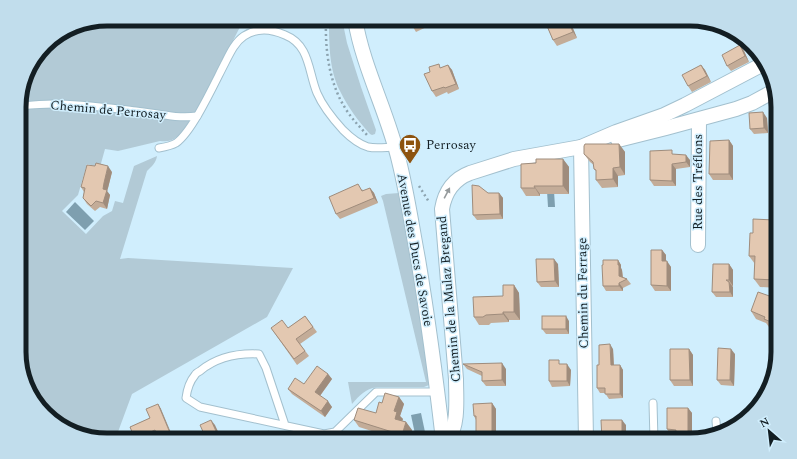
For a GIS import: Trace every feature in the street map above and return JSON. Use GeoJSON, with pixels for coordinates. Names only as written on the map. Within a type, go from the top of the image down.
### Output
{"type":"FeatureCollection","features":[{"type":"Feature","properties":{"kind":"street","name":"Avenue des Ducs de Savoie"},"geometry":{"type":"LineString","coordinates":[[357,26],[366,62],[395,147],[404,184],[423,288],[442,433]]}},
{"type":"Feature","properties":{"kind":"street","name":"Chemin de la Mulaz Bregand"},"geometry":{"type":"LineString","coordinates":[[451,433],[453,428],[456,401],[455,357],[442,215],[443,201],[453,184],[464,175],[514,159],[581,147],[616,132],[664,115],[759,66]]}},
{"type":"Feature","properties":{"kind":"street","name":"Rue des Tréflons"},"geometry":{"type":"LineString","coordinates":[[581,147],[601,144],[744,107],[769,94]]}},
{"type":"Feature","properties":{"kind":"street","name":"Rue des Tréflons"},"geometry":{"type":"LineString","coordinates":[[698,120],[698,245]]}},
{"type":"Feature","properties":{"kind":"street","name":"Chemin du Ferrage"},"geometry":{"type":"LineString","coordinates":[[581,147],[586,433]]}},
{"type":"Feature","properties":{"kind":"lane"},"geometry":{"type":"LineString","coordinates":[[159,148],[176,143],[182,137],[197,116],[231,51],[243,37],[257,30],[272,31],[290,37],[301,46],[317,93],[330,116],[354,140],[369,147],[395,147]]}},
{"type":"Feature","properties":{"kind":"lane","name":"Chemin de Perrosay"},"geometry":{"type":"LineString","coordinates":[[26,106],[52,104],[82,105],[177,117],[197,116]]}},
{"type":"Feature","properties":{"kind":"lane"},"geometry":{"type":"LineString","coordinates":[[285,425],[266,368],[259,354],[228,356],[208,364],[195,375],[188,389],[186,398],[200,407],[320,433]]}},
{"type":"Feature","properties":{"kind":"lane"},"geometry":{"type":"LineString","coordinates":[[330,433],[335,432],[376,392],[438,392]]}},
{"type":"Feature","properties":{"kind":"lane"},"geometry":{"type":"LineString","coordinates":[[653,403],[654,433]]}},
{"type":"Feature","properties":{"kind":"lane"},"geometry":{"type":"LineString","coordinates":[[716,421],[717,428]]}},
{"type":"Feature","properties":{"kind":"path"},"geometry":{"type":"LineString","coordinates":[[250,26],[257,30]]}},
{"type":"Feature","properties":{"kind":"path"},"geometry":{"type":"LineString","coordinates":[[326,26],[329,66],[339,97],[347,111],[378,148]]}},
{"type":"Feature","properties":{"kind":"path"},"geometry":{"type":"LineString","coordinates":[[404,184],[417,185],[434,208],[442,215]]}},
{"type":"Feature","properties":{"kind":"shaded area"},"geometry":{"type":"Polygon","coordinates":[[[107,26],[240,26],[198,108],[182,132],[176,138],[169,141],[160,141],[118,151],[105,149],[100,167],[87,164],[78,195],[62,211],[86,234],[103,216],[112,211],[115,201],[123,203],[134,166],[157,156],[155,163],[147,171],[120,259],[128,258],[293,268],[267,317],[132,394],[118,433],[97,432],[76,427],[54,413],[40,397],[30,378],[26,352],[26,107],[30,81],[40,62],[54,46],[76,32],[86,29],[107,26]]]}},
{"type":"Feature","properties":{"kind":"shaded area"},"geometry":{"type":"Polygon","coordinates":[[[329,26],[343,26],[347,43],[376,130],[375,134],[370,134],[357,119],[346,103],[336,83],[330,56],[329,26]]]}},
{"type":"Feature","properties":{"kind":"shaded area"},"geometry":{"type":"Polygon","coordinates":[[[547,191],[554,191],[555,207],[548,207],[547,191]]]}},
{"type":"Feature","properties":{"kind":"shaded area"},"geometry":{"type":"Polygon","coordinates":[[[399,193],[431,380],[429,385],[424,387],[377,387],[369,389],[352,404],[348,382],[426,382],[381,196],[399,193]]]}},
{"type":"Feature","properties":{"kind":"shaded area"},"geometry":{"type":"Polygon","coordinates":[[[75,202],[94,221],[85,230],[66,212],[75,202]]]}},
{"type":"Feature","properties":{"kind":"shaded area"},"geometry":{"type":"Polygon","coordinates":[[[421,413],[425,432],[415,433],[411,415],[421,413]]]}},
{"type":"Feature","properties":{"kind":"building"},"geometry":{"type":"Polygon","coordinates":[[[547,26],[570,26],[573,32],[553,40],[547,26]]]}},
{"type":"Feature","properties":{"kind":"building"},"geometry":{"type":"Polygon","coordinates":[[[740,45],[745,56],[727,66],[722,55],[740,45]]]}},
{"type":"Feature","properties":{"kind":"building"},"geometry":{"type":"Polygon","coordinates":[[[439,64],[440,68],[448,65],[456,84],[432,91],[424,74],[430,72],[429,67],[439,64]]]}},
{"type":"Feature","properties":{"kind":"building"},"geometry":{"type":"Polygon","coordinates":[[[701,65],[707,76],[688,86],[682,75],[701,65]]]}},
{"type":"Feature","properties":{"kind":"building"},"geometry":{"type":"Polygon","coordinates":[[[763,112],[764,128],[750,129],[749,113],[763,112]]]}},
{"type":"Feature","properties":{"kind":"building"},"geometry":{"type":"Polygon","coordinates":[[[729,140],[729,174],[709,174],[710,141],[729,140]]]}},
{"type":"Feature","properties":{"kind":"building"},"geometry":{"type":"Polygon","coordinates":[[[585,144],[619,144],[620,167],[613,168],[613,179],[596,180],[596,170],[594,169],[593,162],[584,154],[585,144]]]}},
{"type":"Feature","properties":{"kind":"building"},"geometry":{"type":"Polygon","coordinates":[[[672,150],[672,154],[686,155],[686,162],[672,164],[672,181],[650,180],[650,151],[672,150]]]}},
{"type":"Feature","properties":{"kind":"building"},"geometry":{"type":"Polygon","coordinates":[[[536,159],[563,159],[563,186],[534,186],[535,188],[521,188],[521,164],[536,163],[536,159]]]}},
{"type":"Feature","properties":{"kind":"building"},"geometry":{"type":"Polygon","coordinates":[[[96,163],[108,166],[103,189],[107,190],[103,203],[96,201],[91,206],[83,198],[85,188],[81,187],[87,165],[95,166],[96,163]]]}},
{"type":"Feature","properties":{"kind":"building"},"geometry":{"type":"Polygon","coordinates":[[[358,184],[362,191],[370,188],[374,198],[336,214],[329,197],[358,184]]]}},
{"type":"Feature","properties":{"kind":"building"},"geometry":{"type":"Polygon","coordinates":[[[472,185],[479,186],[488,193],[499,193],[500,214],[473,215],[472,185]]]}},
{"type":"Feature","properties":{"kind":"building"},"geometry":{"type":"Polygon","coordinates":[[[753,219],[771,220],[771,280],[754,279],[755,256],[749,256],[750,233],[753,233],[753,219]]]}},
{"type":"Feature","properties":{"kind":"building"},"geometry":{"type":"Polygon","coordinates":[[[651,250],[662,250],[662,261],[667,261],[667,286],[651,285],[651,250]]]}},
{"type":"Feature","properties":{"kind":"building"},"geometry":{"type":"Polygon","coordinates":[[[536,259],[554,259],[555,281],[537,282],[536,259]]]}},
{"type":"Feature","properties":{"kind":"building"},"geometry":{"type":"Polygon","coordinates":[[[603,260],[618,260],[619,276],[627,279],[619,283],[619,286],[603,286],[603,260]]]}},
{"type":"Feature","properties":{"kind":"building"},"geometry":{"type":"Polygon","coordinates":[[[713,264],[729,264],[729,280],[726,280],[729,282],[730,292],[712,292],[713,264]]]}},
{"type":"Feature","properties":{"kind":"building"},"geometry":{"type":"Polygon","coordinates":[[[503,285],[514,285],[514,312],[503,312],[503,314],[474,317],[473,297],[503,296],[503,285]]]}},
{"type":"Feature","properties":{"kind":"building"},"geometry":{"type":"Polygon","coordinates":[[[758,292],[771,297],[771,322],[764,319],[765,317],[751,311],[758,292]]]}},
{"type":"Feature","properties":{"kind":"building"},"geometry":{"type":"Polygon","coordinates":[[[305,316],[313,327],[296,339],[305,351],[294,359],[271,328],[282,320],[288,328],[305,316]]]}},
{"type":"Feature","properties":{"kind":"building"},"geometry":{"type":"Polygon","coordinates":[[[542,316],[566,316],[566,329],[542,329],[542,316]]]}},
{"type":"Feature","properties":{"kind":"building"},"geometry":{"type":"Polygon","coordinates":[[[610,344],[611,365],[620,365],[620,394],[605,394],[605,388],[597,388],[599,345],[610,344]]]}},
{"type":"Feature","properties":{"kind":"building"},"geometry":{"type":"Polygon","coordinates":[[[718,348],[731,349],[730,380],[717,380],[718,348]]]}},
{"type":"Feature","properties":{"kind":"building"},"geometry":{"type":"Polygon","coordinates":[[[670,349],[689,349],[690,380],[670,380],[670,349]]]}},
{"type":"Feature","properties":{"kind":"building"},"geometry":{"type":"Polygon","coordinates":[[[549,360],[559,360],[559,364],[567,364],[567,381],[549,381],[549,360]]]}},
{"type":"Feature","properties":{"kind":"building"},"geometry":{"type":"Polygon","coordinates":[[[502,363],[502,380],[482,381],[482,372],[463,364],[502,363]]]}},
{"type":"Feature","properties":{"kind":"building"},"geometry":{"type":"Polygon","coordinates":[[[317,366],[328,374],[315,392],[328,401],[321,411],[288,389],[295,378],[304,384],[317,366]]]}},
{"type":"Feature","properties":{"kind":"building"},"geometry":{"type":"Polygon","coordinates":[[[385,393],[399,397],[394,411],[397,412],[395,419],[406,422],[403,433],[396,433],[354,420],[358,408],[376,413],[379,402],[382,403],[385,393]]]}},
{"type":"Feature","properties":{"kind":"building"},"geometry":{"type":"Polygon","coordinates":[[[492,403],[492,433],[476,433],[476,416],[474,416],[473,404],[492,403]]]}},
{"type":"Feature","properties":{"kind":"building"},"geometry":{"type":"Polygon","coordinates":[[[158,404],[170,433],[156,433],[155,430],[148,433],[132,433],[130,427],[150,418],[146,409],[158,404]]]}},
{"type":"Feature","properties":{"kind":"building"},"geometry":{"type":"Polygon","coordinates":[[[667,408],[688,408],[688,433],[676,433],[676,430],[667,429],[667,408]]]}},
{"type":"Feature","properties":{"kind":"building"},"geometry":{"type":"Polygon","coordinates":[[[211,420],[217,433],[204,433],[200,425],[211,420]]]}},
{"type":"Feature","properties":{"kind":"building"},"geometry":{"type":"Polygon","coordinates":[[[601,420],[622,420],[622,433],[602,433],[601,420]]]}},
{"type":"Feature","properties":{"kind":"place","name":"Perrosay"},"geometry":{"type":"Point","coordinates":[410,164]}}]}
